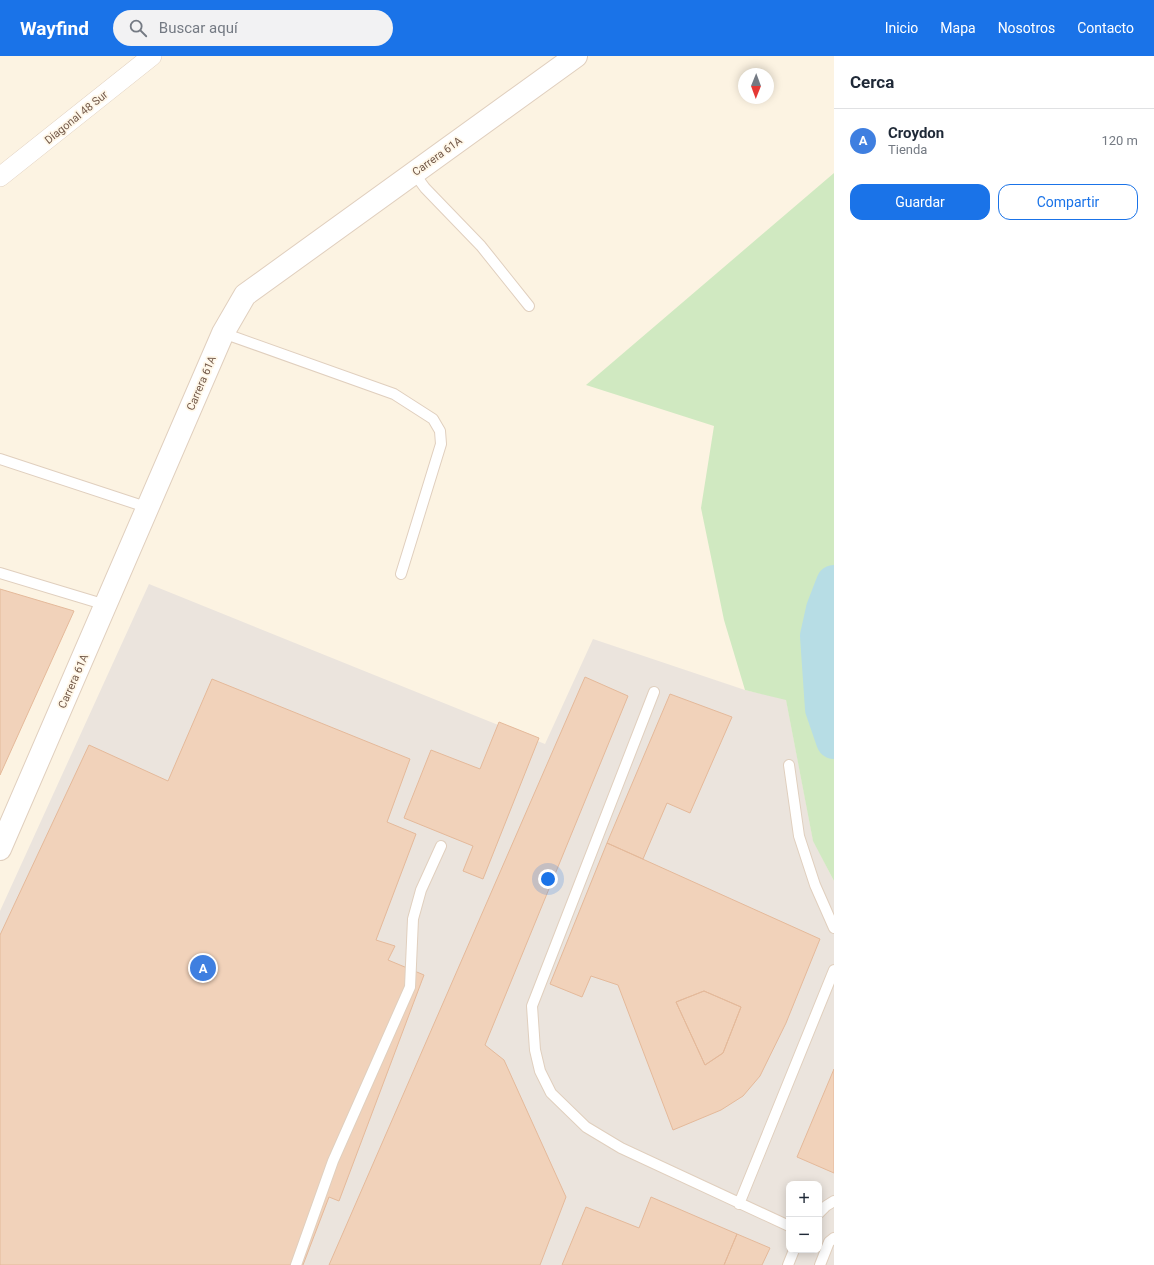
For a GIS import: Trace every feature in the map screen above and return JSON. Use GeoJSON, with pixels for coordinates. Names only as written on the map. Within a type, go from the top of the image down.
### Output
{"type":"FeatureCollection","features":[{"type":"Feature","properties":{"kind":"street","name":"Diagonal 48 Sur"},"geometry":{"type":"LineString","coordinates":[[0,177],[152,56]]}},
{"type":"Feature","properties":{"kind":"street","name":"Carrera 61A"},"geometry":{"type":"LineString","coordinates":[[0,849],[223,333],[245,295],[576,56]]}},
{"type":"Feature","properties":{"kind":"lane"},"geometry":{"type":"LineString","coordinates":[[414,173],[425,188],[481,246],[529,306]]}},
{"type":"Feature","properties":{"kind":"lane"},"geometry":{"type":"LineString","coordinates":[[223,333],[394,394],[433,420],[440,431],[441,444],[400,574]]}},
{"type":"Feature","properties":{"kind":"lane"},"geometry":{"type":"LineString","coordinates":[[0,459],[148,508]]}},
{"type":"Feature","properties":{"kind":"lane"},"geometry":{"type":"LineString","coordinates":[[0,573],[106,605]]}},
{"type":"Feature","properties":{"kind":"lane"},"geometry":{"type":"LineString","coordinates":[[654,692],[532,1006],[535,1050],[540,1071],[551,1092],[586,1127],[621,1148],[786,1225]]}},
{"type":"Feature","properties":{"kind":"lane"},"geometry":{"type":"LineString","coordinates":[[789,765],[800,836],[815,885],[834,928]]}},
{"type":"Feature","properties":{"kind":"lane"},"geometry":{"type":"LineString","coordinates":[[296,1265],[333,1161],[410,987],[414,919],[421,890],[441,846]]}},
{"type":"Feature","properties":{"kind":"lane"},"geometry":{"type":"LineString","coordinates":[[739,1204],[834,970]]}},
{"type":"Feature","properties":{"kind":"lane"},"geometry":{"type":"LineString","coordinates":[[822,1210],[834,1201]]}},
{"type":"Feature","properties":{"kind":"lane"},"geometry":{"type":"LineString","coordinates":[[820,1265],[832,1240],[822,1238]]}},
{"type":"Feature","properties":{"kind":"lane"},"geometry":{"type":"LineString","coordinates":[[788,1265],[793,1253]]}},
{"type":"Feature","properties":{"kind":"shaded area"},"geometry":{"type":"Polygon","coordinates":[[[149,584],[545,744],[593,639],[745,690],[786,699],[813,840],[834,881],[834,1265],[0,1265],[0,911],[149,584]]]}},
{"type":"Feature","properties":{"kind":"green space"},"geometry":{"type":"Polygon","coordinates":[[[834,173],[834,881],[813,841],[786,700],[745,690],[724,620],[701,508],[714,426],[586,385],[834,173]]]}},
{"type":"Feature","properties":{"kind":"building"},"geometry":{"type":"Polygon","coordinates":[[[0,589],[74,611],[0,775],[0,589]]]}},
{"type":"Feature","properties":{"kind":"building"},"geometry":{"type":"Polygon","coordinates":[[[585,677],[628,696],[485,1045],[504,1060],[566,1197],[540,1265],[329,1265],[585,677]]]}},
{"type":"Feature","properties":{"kind":"building"},"geometry":{"type":"Polygon","coordinates":[[[212,679],[410,759],[387,822],[416,834],[376,940],[395,946],[388,960],[424,975],[339,1201],[329,1197],[303,1265],[0,1265],[0,935],[89,745],[168,781],[212,679]]]}},
{"type":"Feature","properties":{"kind":"building"},"geometry":{"type":"Polygon","coordinates":[[[670,694],[732,717],[690,813],[667,803],[643,859],[607,843],[670,694]]]}},
{"type":"Feature","properties":{"kind":"building"},"geometry":{"type":"Polygon","coordinates":[[[499,722],[539,738],[483,879],[463,871],[473,846],[404,818],[431,750],[480,769],[499,722]]]}},
{"type":"Feature","properties":{"kind":"building"},"geometry":{"type":"Polygon","coordinates":[[[607,843],[820,939],[786,1023],[760,1076],[743,1096],[721,1110],[673,1130],[618,985],[591,976],[582,997],[550,984],[607,843]],[[704,991],[676,1002],[705,1065],[723,1053],[741,1007],[704,991]]]}},
{"type":"Feature","properties":{"kind":"building"},"geometry":{"type":"Polygon","coordinates":[[[704,991],[741,1007],[723,1053],[705,1065],[676,1002],[704,991]]]}},
{"type":"Feature","properties":{"kind":"building"},"geometry":{"type":"Polygon","coordinates":[[[834,1069],[834,1173],[797,1157],[834,1069]]]}},
{"type":"Feature","properties":{"kind":"building"},"geometry":{"type":"Polygon","coordinates":[[[651,1197],[737,1234],[724,1265],[562,1265],[586,1207],[639,1228],[651,1197]]]}},
{"type":"Feature","properties":{"kind":"building"},"geometry":{"type":"Polygon","coordinates":[[[737,1234],[770,1248],[762,1265],[724,1265],[737,1234]]]}},
{"type":"Feature","properties":{"kind":"waterway"},"geometry":{"type":"LineString","coordinates":[[834,583],[824,609],[818,636],[823,709],[834,741]]}},
{"type":"Feature","properties":{"kind":"place","name":"Croydon"},"geometry":{"type":"Point","coordinates":[203,968]}}]}
